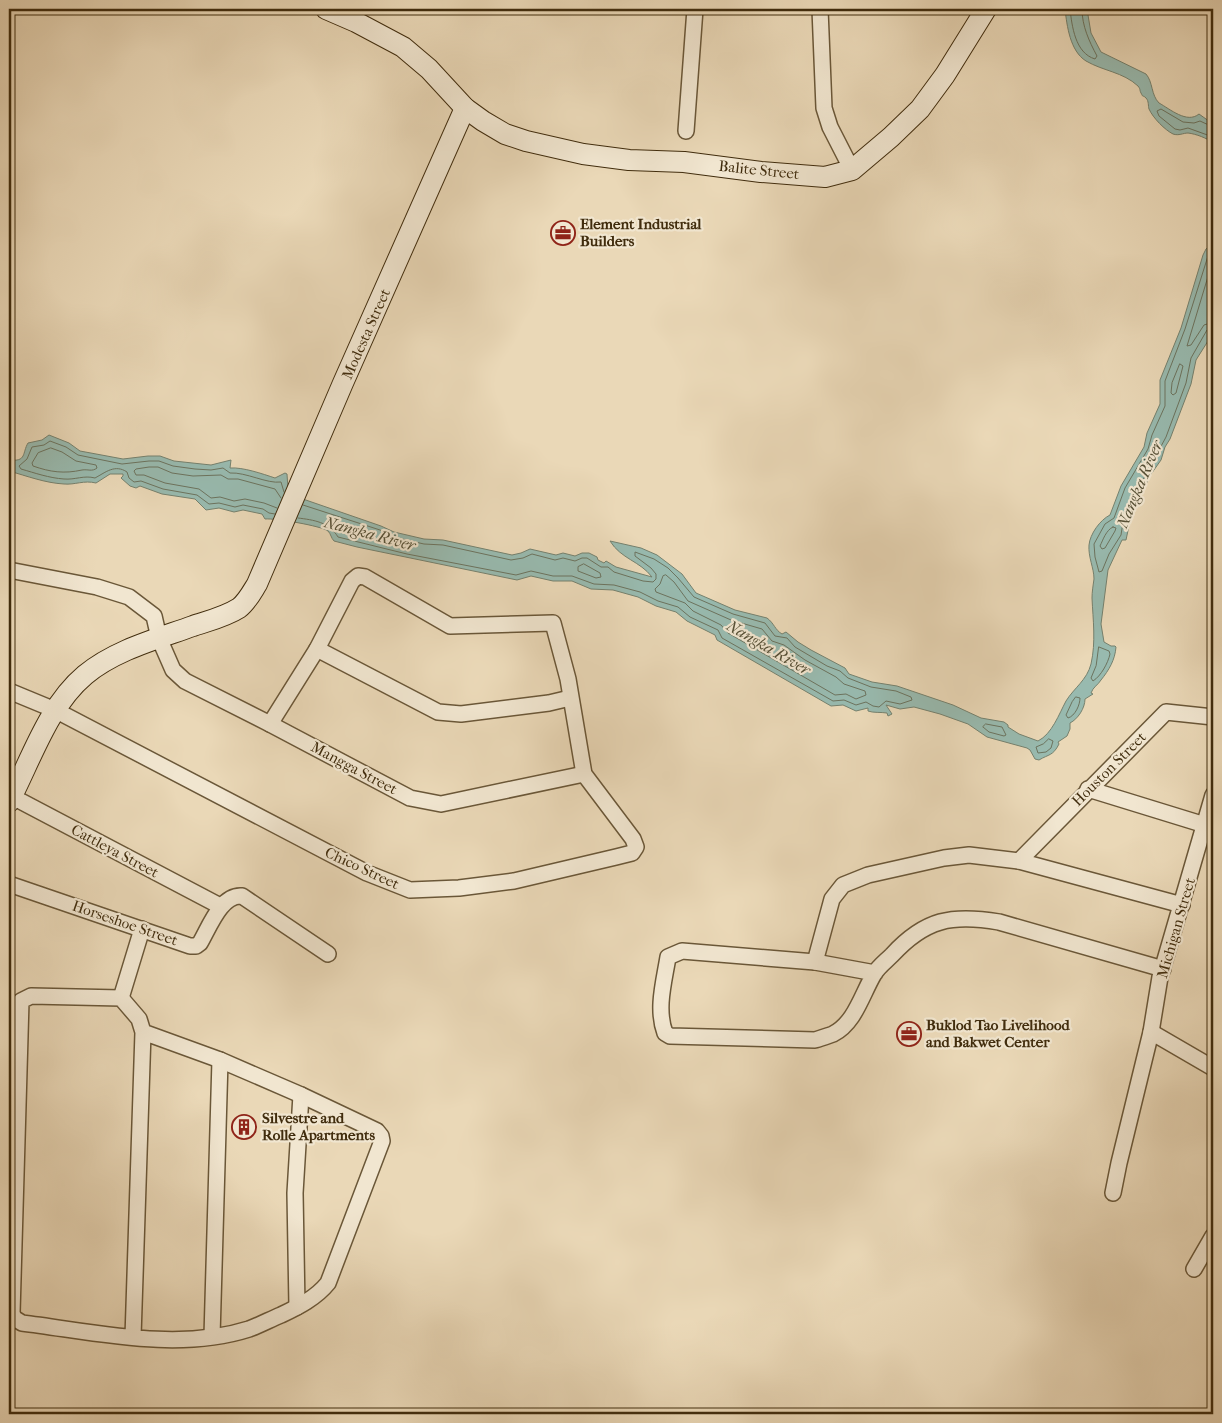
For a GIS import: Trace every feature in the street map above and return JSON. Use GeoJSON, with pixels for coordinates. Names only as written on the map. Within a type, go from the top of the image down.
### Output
{"type":"FeatureCollection","features":[{"type":"Feature","properties":{"kind":"main road","name":"Balite Street"},"geometry":{"type":"LineString","coordinates":[[326,9],[356,22],[403,47],[429,69],[465,108],[506,134],[546,147],[583,154],[629,160],[684,162],[761,172],[825,177],[852,170],[920,109],[945,76],[986,9]]}},
{"type":"Feature","properties":{"kind":"main road","name":"Modesta Street"},"geometry":{"type":"LineString","coordinates":[[10,798],[55,710],[68,692],[86,675],[106,660],[159,638],[223,616],[240,607],[250,597],[258,584],[343,383],[465,108]]}},
{"type":"Feature","properties":{"kind":"street"},"geometry":{"type":"LineString","coordinates":[[686,131],[695,9]]}},
{"type":"Feature","properties":{"kind":"street"},"geometry":{"type":"LineString","coordinates":[[820,9],[824,108],[830,127],[852,170]]}},
{"type":"Feature","properties":{"kind":"street","name":"Mangga Street"},"geometry":{"type":"LineString","coordinates":[[9,570],[97,587],[129,597],[154,616],[159,638],[172,670],[185,681],[410,798],[441,804],[584,774]]}},
{"type":"Feature","properties":{"kind":"street"},"geometry":{"type":"LineString","coordinates":[[270,724],[317,649],[352,581],[358,576],[365,577],[450,626],[553,623],[568,679],[584,774]]}},
{"type":"Feature","properties":{"kind":"street"},"geometry":{"type":"LineString","coordinates":[[317,649],[438,712],[461,714],[549,703],[570,698]]}},
{"type":"Feature","properties":{"kind":"street"},"geometry":{"type":"LineString","coordinates":[[9,691],[55,710]]}},
{"type":"Feature","properties":{"kind":"street","name":"Chico Street"},"geometry":{"type":"LineString","coordinates":[[55,710],[367,873],[410,890],[459,888],[514,881],[632,853],[636,847],[633,839],[584,774]]}},
{"type":"Feature","properties":{"kind":"street","name":"Houston Street"},"geometry":{"type":"LineString","coordinates":[[1020,861],[1088,789],[1166,712],[1213,717]]}},
{"type":"Feature","properties":{"kind":"street"},"geometry":{"type":"LineString","coordinates":[[1088,789],[1206,825]]}},
{"type":"Feature","properties":{"kind":"street","name":"Michigan Street"},"geometry":{"type":"LineString","coordinates":[[1113,1193],[1151,1032],[1163,970],[1206,825],[1213,795]]}},
{"type":"Feature","properties":{"kind":"street","name":"Cattleya Street"},"geometry":{"type":"LineString","coordinates":[[10,798],[220,906]]}},
{"type":"Feature","properties":{"kind":"street"},"geometry":{"type":"LineString","coordinates":[[816,962],[832,899],[843,885],[868,875],[944,858],[969,855],[1020,861],[1182,905]]}},
{"type":"Feature","properties":{"kind":"street","name":"Horseshoe Street"},"geometry":{"type":"LineString","coordinates":[[9,884],[190,946],[196,946],[200,943],[220,906]]}},
{"type":"Feature","properties":{"kind":"street"},"geometry":{"type":"LineString","coordinates":[[220,906],[232,898],[242,896],[328,954]]}},
{"type":"Feature","properties":{"kind":"street"},"geometry":{"type":"LineString","coordinates":[[875,973],[816,962],[682,951],[668,957],[661,1007],[662,1026],[665,1034],[670,1036],[815,1040],[834,1034],[848,1022],[875,973],[903,942],[920,930],[935,923],[951,920],[974,918],[999,922],[1163,970]]}},
{"type":"Feature","properties":{"kind":"street"},"geometry":{"type":"LineString","coordinates":[[121,998],[142,929]]}},
{"type":"Feature","properties":{"kind":"street"},"geometry":{"type":"LineString","coordinates":[[133,1337],[143,1032],[139,1019],[121,998],[31,996],[21,1001],[12,1313],[14,1318],[22,1323],[133,1337],[184,1339],[250,1329],[298,1307],[321,1291],[328,1283],[382,1141],[377,1131],[301,1095],[220,1060],[143,1032]]}},
{"type":"Feature","properties":{"kind":"street"},"geometry":{"type":"LineString","coordinates":[[1151,1032],[1213,1068]]}},
{"type":"Feature","properties":{"kind":"street"},"geometry":{"type":"LineString","coordinates":[[212,1336],[220,1060]]}},
{"type":"Feature","properties":{"kind":"street"},"geometry":{"type":"LineString","coordinates":[[298,1307],[294,1193],[301,1095]]}},
{"type":"Feature","properties":{"kind":"street"},"geometry":{"type":"LineString","coordinates":[[1194,1269],[1213,1236]]}},
{"type":"Feature","properties":{"kind":"water"},"geometry":{"type":"Polygon","coordinates":[[[1065,9],[1087,9],[1091,33],[1101,52],[1146,74],[1156,100],[1173,112],[1189,117],[1199,114],[1213,124],[1213,143],[1194,134],[1173,134],[1153,116],[1147,99],[1142,96],[1138,86],[1132,81],[1092,64],[1081,57],[1070,38],[1065,9]]]}},
{"type":"Feature","properties":{"kind":"water","name":"Nangka River"},"geometry":{"type":"Polygon","coordinates":[[[1213,243],[1213,328],[1208,341],[1196,360],[1191,384],[1161,460],[1149,477],[1129,517],[1130,521],[1126,540],[1122,540],[1108,570],[1101,624],[1104,642],[1116,647],[1113,661],[1092,691],[1091,693],[1093,694],[1085,699],[1084,706],[1076,719],[1070,723],[1067,736],[1058,742],[1059,744],[1053,753],[1039,760],[1035,759],[1027,748],[987,737],[968,724],[914,707],[900,709],[886,705],[892,714],[888,716],[887,713],[868,711],[868,708],[856,711],[843,705],[831,706],[717,640],[715,635],[687,621],[676,612],[656,606],[638,597],[613,590],[591,589],[572,581],[553,581],[531,576],[517,580],[357,547],[334,541],[328,531],[317,527],[288,521],[265,519],[262,514],[243,510],[234,512],[219,508],[206,510],[195,499],[162,494],[140,486],[136,488],[130,486],[121,478],[123,474],[110,474],[96,483],[68,484],[43,481],[9,471],[9,460],[19,460],[23,456],[28,443],[42,440],[49,435],[69,443],[80,451],[123,459],[160,456],[174,461],[211,465],[231,460],[230,468],[247,470],[275,478],[285,473],[287,474],[288,489],[300,498],[394,532],[424,539],[443,540],[512,555],[530,549],[556,555],[563,553],[575,556],[589,553],[604,563],[606,561],[616,567],[652,577],[642,567],[614,547],[610,541],[641,548],[657,555],[682,574],[696,593],[735,610],[767,618],[782,634],[786,632],[811,650],[845,668],[849,674],[872,682],[897,686],[953,705],[981,718],[1004,722],[1019,734],[1038,741],[1051,729],[1069,696],[1089,670],[1093,656],[1094,639],[1092,598],[1094,579],[1089,554],[1090,541],[1093,532],[1099,524],[1110,515],[1121,486],[1144,447],[1147,433],[1160,404],[1160,380],[1181,328],[1203,255],[1206,249],[1213,243]]]}},
{"type":"Feature","properties":{"kind":"place","name":"Element Industrial Builders"},"geometry":{"type":"Point","coordinates":[563,233]}},
{"type":"Feature","properties":{"kind":"place","name":"Buklod Tao Livelihood and Bakwet Center"},"geometry":{"type":"Point","coordinates":[909,1034]}},
{"type":"Feature","properties":{"kind":"place","name":"Silvestre and Rolle Apartments"},"geometry":{"type":"Point","coordinates":[244,1127]}}]}
